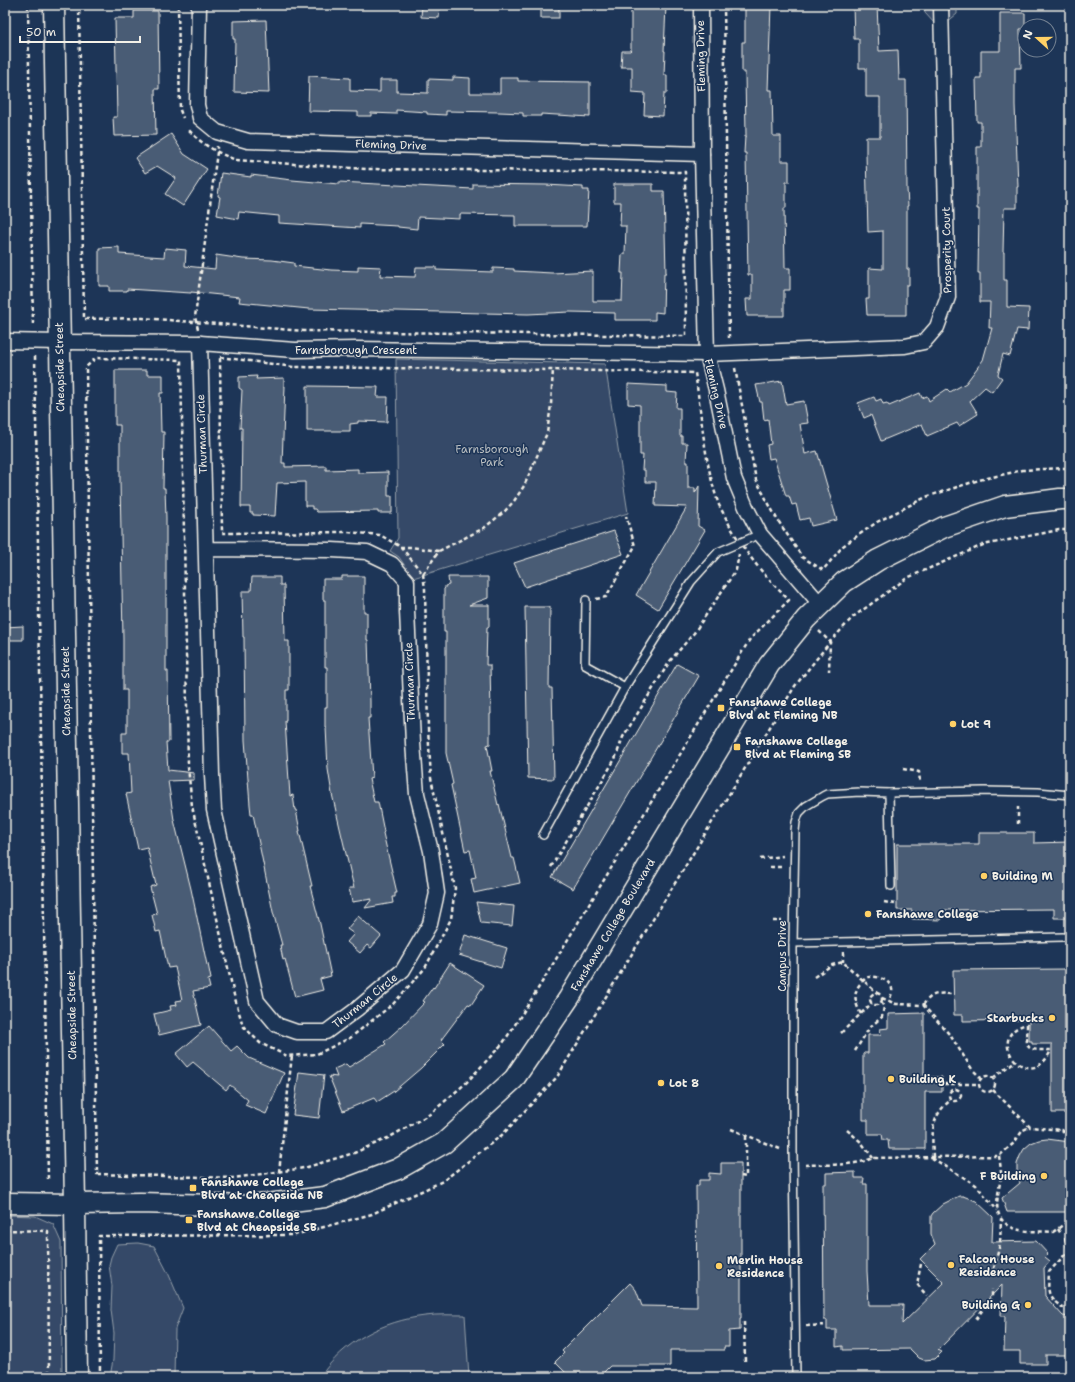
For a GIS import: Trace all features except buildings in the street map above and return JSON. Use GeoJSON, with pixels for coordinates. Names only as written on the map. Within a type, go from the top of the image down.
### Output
{"type":"FeatureCollection","features":[{"type":"Feature","properties":{"kind":"street","name":"Cheapside Street"},"geometry":{"type":"LineString","coordinates":[[54,5],[77,1377]]}},
{"type":"Feature","properties":{"kind":"street","name":"Fleming Drive"},"geometry":{"type":"LineString","coordinates":[[199,5],[197,105],[200,118],[217,132],[248,142],[702,154]]}},
{"type":"Feature","properties":{"kind":"street","name":"Fleming Drive"},"geometry":{"type":"LineString","coordinates":[[701,5],[702,154],[707,354],[734,478],[746,507],[760,534],[821,605]]}},
{"type":"Feature","properties":{"kind":"street","name":"Prosperity Court"},"geometry":{"type":"LineString","coordinates":[[707,354],[905,346],[924,342],[937,326],[948,297],[941,5]]}},
{"type":"Feature","properties":{"kind":"street","name":"Farnsborough Crescent"},"geometry":{"type":"LineString","coordinates":[[5,341],[60,342],[199,336],[295,350],[357,349],[707,354]]}},
{"type":"Feature","properties":{"kind":"street","name":"Thurman Circle"},"geometry":{"type":"LineString","coordinates":[[199,336],[214,810],[257,1002],[277,1025],[297,1032],[326,1032],[357,1009],[403,970],[430,924],[437,893],[431,851],[417,794],[407,611],[407,581],[392,564],[367,552],[332,550],[206,549]]}},
{"type":"Feature","properties":{"kind":"street","name":"Fanshawe College Boulevard"},"geometry":{"type":"LineString","coordinates":[[5,1203],[140,1203],[251,1206],[325,1197],[398,1169],[444,1143],[514,1079],[569,998],[769,665],[806,619],[844,582],[878,560],[944,527],[1005,506],[1070,499]]}},
{"type":"Feature","properties":{"kind":"lane"},"geometry":{"type":"LineString","coordinates":[[543,835],[625,687],[691,582],[718,552],[760,534]]}},
{"type":"Feature","properties":{"kind":"lane"},"geometry":{"type":"LineString","coordinates":[[586,600],[585,665],[625,687]]}},
{"type":"Feature","properties":{"kind":"lane","name":"Campus Drive"},"geometry":{"type":"LineString","coordinates":[[796,1377],[793,1158],[793,943],[795,831],[799,813],[812,801],[827,794],[860,792],[1038,792],[1070,795]]}},
{"type":"Feature","properties":{"kind":"lane"},"geometry":{"type":"LineString","coordinates":[[889,793],[891,886]]}},
{"type":"Feature","properties":{"kind":"lane"},"geometry":{"type":"LineString","coordinates":[[793,943],[1063,937]]}},
{"type":"Feature","properties":{"kind":"path"},"geometry":{"type":"LineString","coordinates":[[28,5],[33,328]]}},
{"type":"Feature","properties":{"kind":"path"},"geometry":{"type":"LineString","coordinates":[[79,5],[84,319],[143,318],[304,331],[686,336],[685,172],[366,169],[236,160],[217,152],[202,143],[189,130],[180,110],[178,5]]}},
{"type":"Feature","properties":{"kind":"path"},"geometry":{"type":"LineString","coordinates":[[724,5],[729,338]]}},
{"type":"Feature","properties":{"kind":"path"},"geometry":{"type":"LineString","coordinates":[[199,336],[195,317],[201,261],[217,152],[216,143]]}},
{"type":"Feature","properties":{"kind":"path"},"geometry":{"type":"LineString","coordinates":[[35,355],[48,1180]]}},
{"type":"Feature","properties":{"kind":"path"},"geometry":{"type":"LineString","coordinates":[[220,357],[294,367],[553,370],[694,373],[709,471],[720,506],[740,542],[769,581],[789,600],[750,639],[537,991],[503,1043],[466,1083],[430,1114],[388,1138],[354,1153],[311,1166],[279,1172],[234,1178],[97,1174],[86,368],[96,358],[181,360],[188,767],[192,806],[234,995],[243,1026],[260,1042],[288,1056],[317,1054],[350,1038],[393,1004],[425,968],[451,919],[455,888],[431,778],[428,729],[425,589],[423,574],[401,547],[380,535],[347,532],[222,533],[220,357]]}},
{"type":"Feature","properties":{"kind":"path"},"geometry":{"type":"LineString","coordinates":[[423,574],[439,551],[484,528],[505,511],[524,486],[547,433],[551,405],[553,364]]}},
{"type":"Feature","properties":{"kind":"path"},"geometry":{"type":"LineString","coordinates":[[734,365],[756,480],[777,519],[802,557],[823,570],[843,546],[877,522],[926,497],[979,480],[1023,470],[1065,468]]}},
{"type":"Feature","properties":{"kind":"path"},"geometry":{"type":"LineString","coordinates":[[586,600],[606,597],[633,552],[635,546],[626,516]]}},
{"type":"Feature","properties":{"kind":"path"},"geometry":{"type":"LineString","coordinates":[[100,1377],[99,1236],[294,1235],[372,1214],[442,1181],[502,1135],[557,1077],[795,686],[852,617],[907,578],[983,545],[1059,530],[1070,530]]}},
{"type":"Feature","properties":{"kind":"path"},"geometry":{"type":"LineString","coordinates":[[551,867],[615,759],[623,737],[670,661],[694,633],[736,570],[740,542]]}},
{"type":"Feature","properties":{"kind":"path"},"geometry":{"type":"LineString","coordinates":[[386,561],[401,547],[439,551]]}},
{"type":"Feature","properties":{"kind":"path"},"geometry":{"type":"LineString","coordinates":[[1018,807],[1018,824]]}},
{"type":"Feature","properties":{"kind":"path"},"geometry":{"type":"LineString","coordinates":[[760,859],[783,856]]}},
{"type":"Feature","properties":{"kind":"path"},"geometry":{"type":"LineString","coordinates":[[770,867],[783,867]]}},
{"type":"Feature","properties":{"kind":"path"},"geometry":{"type":"LineString","coordinates":[[884,902],[895,904]]}},
{"type":"Feature","properties":{"kind":"path"},"geometry":{"type":"LineString","coordinates":[[773,921],[782,921]]}},
{"type":"Feature","properties":{"kind":"path"},"geometry":{"type":"LineString","coordinates":[[814,977],[832,965],[843,962],[882,998],[896,1004],[923,1005],[950,1035],[972,1069],[981,1078]]}},
{"type":"Feature","properties":{"kind":"path"},"geometry":{"type":"LineString","coordinates":[[861,1014],[856,1005],[856,991],[858,985],[870,976],[886,981],[891,985],[893,991],[889,1001]]}},
{"type":"Feature","properties":{"kind":"path"},"geometry":{"type":"LineString","coordinates":[[872,1004],[870,997],[877,993]]}},
{"type":"Feature","properties":{"kind":"path"},"geometry":{"type":"LineString","coordinates":[[923,1005],[932,995],[939,993],[951,994]]}},
{"type":"Feature","properties":{"kind":"path"},"geometry":{"type":"LineString","coordinates":[[872,1004],[879,1005],[882,998]]}},
{"type":"Feature","properties":{"kind":"path"},"geometry":{"type":"LineString","coordinates":[[854,1051],[870,1027],[882,1017],[884,1007],[881,1002]]}},
{"type":"Feature","properties":{"kind":"path"},"geometry":{"type":"LineString","coordinates":[[841,1033],[872,1004]]}},
{"type":"Feature","properties":{"kind":"path"},"geometry":{"type":"LineString","coordinates":[[1027,1024],[1026,1044],[1028,1048],[1033,1050],[1051,1050],[1044,1062],[1038,1066],[1025,1067],[1014,1061],[1010,1054],[1008,1041],[1011,1034],[1016,1029],[1027,1024]]}},
{"type":"Feature","properties":{"kind":"path"},"geometry":{"type":"LineString","coordinates":[[279,1172],[292,1055]]}},
{"type":"Feature","properties":{"kind":"path"},"geometry":{"type":"LineString","coordinates":[[993,1078],[1014,1061]]}},
{"type":"Feature","properties":{"kind":"path"},"geometry":{"type":"LineString","coordinates":[[987,1075],[993,1078],[996,1084],[993,1090],[987,1093],[982,1092],[978,1084],[981,1078],[987,1075]]}},
{"type":"Feature","properties":{"kind":"path"},"geometry":{"type":"LineString","coordinates":[[944,1084],[978,1084]]}},
{"type":"Feature","properties":{"kind":"path"},"geometry":{"type":"LineString","coordinates":[[932,1157],[933,1127],[937,1114],[944,1105],[951,1100],[956,1101],[960,1099],[961,1095],[957,1089],[950,1091],[948,1095],[951,1100]]}},
{"type":"Feature","properties":{"kind":"path"},"geometry":{"type":"LineString","coordinates":[[993,1090],[1030,1127]]}},
{"type":"Feature","properties":{"kind":"path"},"geometry":{"type":"LineString","coordinates":[[804,1164],[853,1163],[874,1158],[999,1156],[1014,1143],[1023,1130],[1030,1127],[1062,1130],[1068,1136]]}},
{"type":"Feature","properties":{"kind":"path"},"geometry":{"type":"LineString","coordinates":[[732,1129],[780,1149]]}},
{"type":"Feature","properties":{"kind":"path"},"geometry":{"type":"LineString","coordinates":[[847,1130],[861,1142],[874,1158]]}},
{"type":"Feature","properties":{"kind":"path"},"geometry":{"type":"LineString","coordinates":[[741,1176],[746,1177],[746,1135]]}},
{"type":"Feature","properties":{"kind":"path"},"geometry":{"type":"LineString","coordinates":[[997,1211],[997,1194],[1001,1174],[999,1156]]}},
{"type":"Feature","properties":{"kind":"path"},"geometry":{"type":"LineString","coordinates":[[932,1157],[976,1185],[1001,1218],[1010,1226],[1017,1229],[1053,1232],[1070,1220]]}},
{"type":"Feature","properties":{"kind":"path"},"geometry":{"type":"LineString","coordinates":[[992,1276],[1000,1244],[1001,1218]]}},
{"type":"Feature","properties":{"kind":"path"},"geometry":{"type":"LineString","coordinates":[[1058,1229],[1061,1234]]}},
{"type":"Feature","properties":{"kind":"path"},"geometry":{"type":"LineString","coordinates":[[5,1230],[48,1231],[49,1377]]}},
{"type":"Feature","properties":{"kind":"path"},"geometry":{"type":"LineString","coordinates":[[1065,1238],[1069,1249],[1049,1272],[1049,1281],[1050,1295],[1059,1305],[1070,1311]]}},
{"type":"Feature","properties":{"kind":"path"},"geometry":{"type":"LineString","coordinates":[[921,1264],[917,1284],[927,1296]]}},
{"type":"Feature","properties":{"kind":"path"},"geometry":{"type":"LineString","coordinates":[[976,1319],[992,1296],[992,1289]]}},
{"type":"Feature","properties":{"kind":"path"},"geometry":{"type":"LineString","coordinates":[[744,1322],[745,1361]]}},
{"type":"Feature","properties":{"kind":"path"},"geometry":{"type":"LineString","coordinates":[[805,1326],[827,1325]]}},
{"type":"Feature","properties":{"kind":"green space"},"geometry":{"type":"Polygon","coordinates":[[[924,5],[957,5],[957,14],[947,22],[935,24],[925,13],[924,5]]]}},
{"type":"Feature","properties":{"kind":"green space","name":"Farnsborough Park"},"geometry":{"type":"Polygon","coordinates":[[[396,359],[605,364],[628,513],[413,578],[399,557],[390,551],[398,538],[396,359]]]}},
{"type":"Feature","properties":{"kind":"green space"},"geometry":{"type":"Polygon","coordinates":[[[5,1215],[35,1216],[53,1224],[61,1242],[62,1377],[5,1377],[5,1215]]]}},
{"type":"Feature","properties":{"kind":"green space"},"geometry":{"type":"Polygon","coordinates":[[[138,1243],[154,1246],[169,1275],[183,1308],[175,1329],[174,1377],[112,1377],[111,1371],[114,1333],[111,1310],[112,1286],[109,1265],[117,1244],[138,1243]]]}},
{"type":"Feature","properties":{"kind":"green space"},"geometry":{"type":"Polygon","coordinates":[[[465,1315],[469,1377],[320,1377],[330,1364],[353,1343],[380,1328],[409,1319],[425,1316],[465,1315]]]}},
{"type":"Feature","properties":{"kind":"place","name":"Fanshawe College Blvd at Fleming NB"},"geometry":{"type":"Point","coordinates":[721,708]}},
{"type":"Feature","properties":{"kind":"place","name":"Lot 9"},"geometry":{"type":"Point","coordinates":[953,724]}},
{"type":"Feature","properties":{"kind":"place","name":"Fanshawe College Blvd at Fleming SB"},"geometry":{"type":"Point","coordinates":[737,747]}},
{"type":"Feature","properties":{"kind":"place","name":"Building M"},"geometry":{"type":"Point","coordinates":[984,876]}},
{"type":"Feature","properties":{"kind":"place","name":"Fanshawe College"},"geometry":{"type":"Point","coordinates":[868,914]}},
{"type":"Feature","properties":{"kind":"place","name":"Starbucks"},"geometry":{"type":"Point","coordinates":[1052,1018]}},
{"type":"Feature","properties":{"kind":"place","name":"Building K"},"geometry":{"type":"Point","coordinates":[891,1079]}},
{"type":"Feature","properties":{"kind":"place","name":"Lot 8"},"geometry":{"type":"Point","coordinates":[661,1083]}},
{"type":"Feature","properties":{"kind":"place","name":"F Building"},"geometry":{"type":"Point","coordinates":[1044,1176]}},
{"type":"Feature","properties":{"kind":"place","name":"Fanshawe College Blvd at Cheapside NB"},"geometry":{"type":"Point","coordinates":[193,1188]}},
{"type":"Feature","properties":{"kind":"place","name":"Fanshawe College Blvd at Cheapside SB"},"geometry":{"type":"Point","coordinates":[189,1220]}},
{"type":"Feature","properties":{"kind":"place","name":"Falcon House Residence"},"geometry":{"type":"Point","coordinates":[951,1265]}},
{"type":"Feature","properties":{"kind":"place","name":"Merlin House Residence"},"geometry":{"type":"Point","coordinates":[719,1266]}},
{"type":"Feature","properties":{"kind":"place","name":"Building G"},"geometry":{"type":"Point","coordinates":[1028,1305]}}]}
